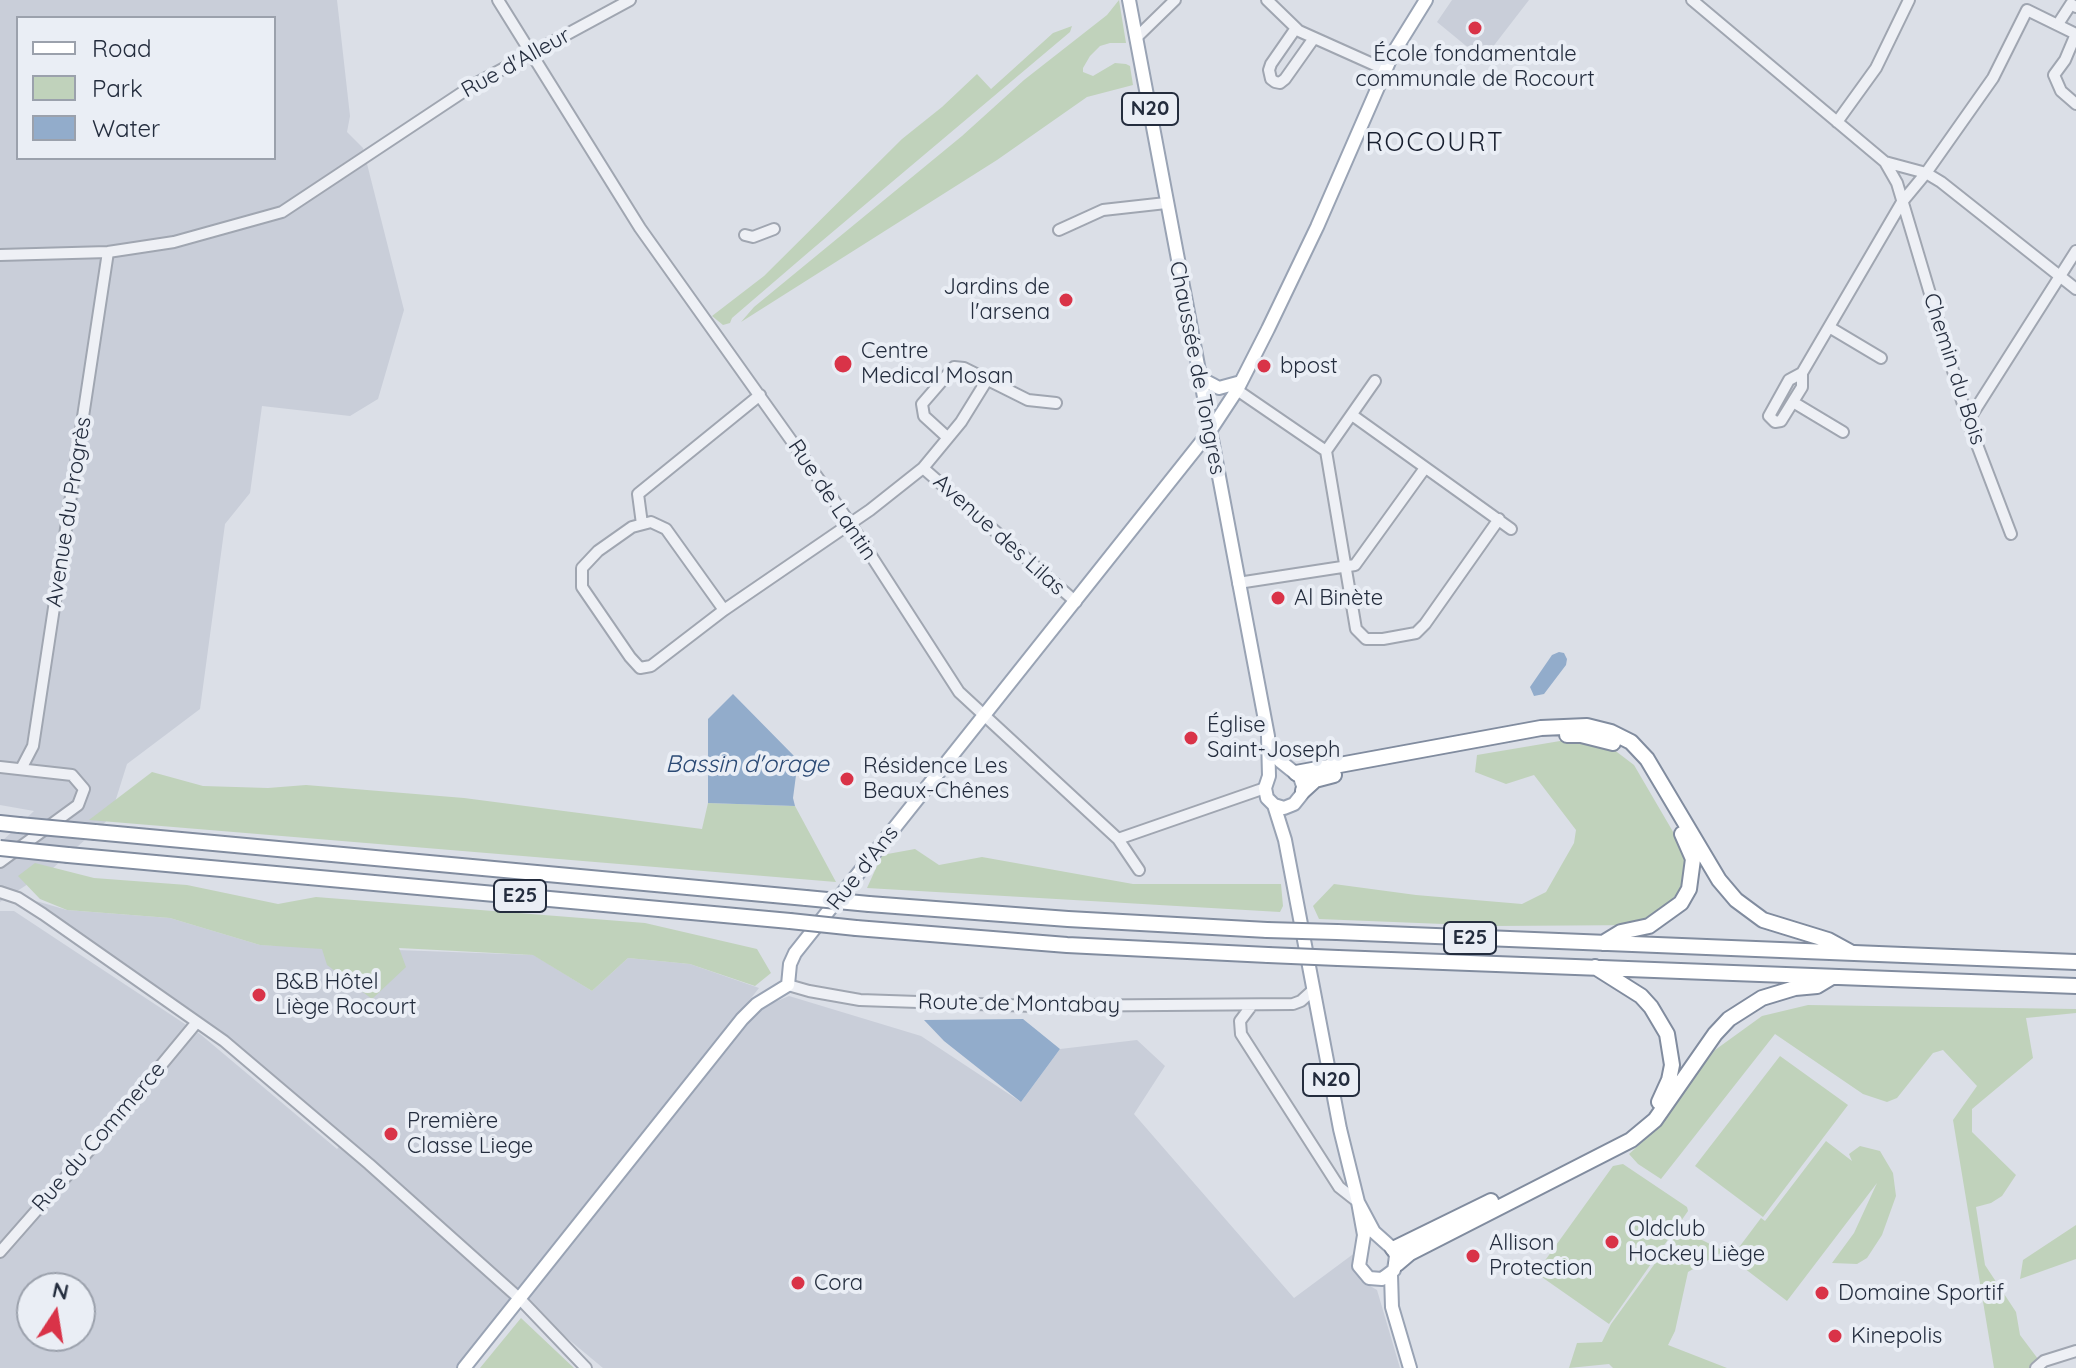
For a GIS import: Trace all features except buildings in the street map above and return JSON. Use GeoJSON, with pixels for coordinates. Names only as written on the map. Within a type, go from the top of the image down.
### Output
{"type":"FeatureCollection","features":[{"type":"Feature","properties":{"kind":"highway"},"geometry":{"type":"LineString","coordinates":[[1294,772],[1541,728],[1587,726],[1611,732],[1631,742],[1647,759],[1719,880],[1736,900],[1763,920],[1828,940],[1853,954]]}},
{"type":"Feature","properties":{"kind":"highway"},"geometry":{"type":"LineString","coordinates":[[1303,791],[1315,780],[1329,776],[1554,735],[1581,735],[1607,740],[1626,750],[1641,764],[1689,845],[1693,859],[1689,889],[1674,911],[1649,926],[1621,932],[1602,943]]}},
{"type":"Feature","properties":{"kind":"highway","name":"E25"},"geometry":{"type":"LineString","coordinates":[[0,823],[869,904],[1068,919],[1267,930],[2076,962]]}},
{"type":"Feature","properties":{"kind":"highway","name":"E25"},"geometry":{"type":"LineString","coordinates":[[0,848],[1067,945],[2076,986]]}},
{"type":"Feature","properties":{"kind":"highway"},"geometry":{"type":"LineString","coordinates":[[1391,1258],[1625,1135],[1647,1118],[1669,1080],[1672,1065],[1667,1034],[1641,996],[1595,967]]}},
{"type":"Feature","properties":{"kind":"highway"},"geometry":{"type":"LineString","coordinates":[[1391,1258],[1410,1253],[1631,1140],[1655,1120],[1708,1043],[1729,1019],[1762,998],[1795,988],[1817,986],[1834,976]]}},
{"type":"Feature","properties":{"kind":"main road","name":"Chaussée de Tongres"},"geometry":{"type":"LineString","coordinates":[[1129,0],[1268,736],[1267,798],[1274,805],[1285,840],[1312,991],[1358,1202],[1364,1235],[1363,1249]]}},
{"type":"Feature","properties":{"kind":"main road","name":"Rue d'Ans"},"geometry":{"type":"LineString","coordinates":[[788,985],[790,964],[795,953],[1210,431],[1239,386],[1317,227],[1400,40],[1426,0]]}},
{"type":"Feature","properties":{"kind":"main road"},"geometry":{"type":"LineString","coordinates":[[1200,378],[1219,388],[1239,386]]}},
{"type":"Feature","properties":{"kind":"main road"},"geometry":{"type":"LineString","coordinates":[[1193,454],[1200,454],[1215,464]]}},
{"type":"Feature","properties":{"kind":"main road","name":"Chaussée de Tongres"},"geometry":{"type":"LineString","coordinates":[[1268,736],[1280,761],[1302,781],[1303,791]]}},
{"type":"Feature","properties":{"kind":"main road"},"geometry":{"type":"LineString","coordinates":[[1267,782],[1280,769],[1294,772]]}},
{"type":"Feature","properties":{"kind":"main road"},"geometry":{"type":"LineString","coordinates":[[1274,805],[1290,807],[1298,802],[1303,791]]}},
{"type":"Feature","properties":{"kind":"main road","name":"Chaussée de Tongres"},"geometry":{"type":"LineString","coordinates":[[1285,840],[1290,807]]}},
{"type":"Feature","properties":{"kind":"main road"},"geometry":{"type":"LineString","coordinates":[[464,1368],[748,1012],[788,985]]}},
{"type":"Feature","properties":{"kind":"main road","name":"Chaussée de Tongres"},"geometry":{"type":"LineString","coordinates":[[1358,1202],[1391,1258]]}},
{"type":"Feature","properties":{"kind":"main road"},"geometry":{"type":"LineString","coordinates":[[1363,1249],[1372,1243],[1391,1258]]}},
{"type":"Feature","properties":{"kind":"main road","name":"N20"},"geometry":{"type":"LineString","coordinates":[[1363,1249],[1359,1266],[1363,1273],[1375,1280]]}},
{"type":"Feature","properties":{"kind":"main road"},"geometry":{"type":"LineString","coordinates":[[1391,1258],[1375,1280],[1392,1307]]}},
{"type":"Feature","properties":{"kind":"main road"},"geometry":{"type":"LineString","coordinates":[[1391,1258],[1392,1307],[1410,1368]]}},
{"type":"Feature","properties":{"kind":"street","name":"Rue de Lantin"},"geometry":{"type":"LineString","coordinates":[[498,0],[640,228],[850,523],[959,692],[1118,839],[1139,870]]}},
{"type":"Feature","properties":{"kind":"street","name":"Rue d'Alleur"},"geometry":{"type":"LineString","coordinates":[[0,255],[108,252],[174,242],[282,212],[475,84],[630,0]]}},
{"type":"Feature","properties":{"kind":"street"},"geometry":{"type":"LineString","coordinates":[[1137,37],[1175,0]]}},
{"type":"Feature","properties":{"kind":"street"},"geometry":{"type":"LineString","coordinates":[[1267,0],[1296,28],[1386,70]]}},
{"type":"Feature","properties":{"kind":"street","name":"Chemin du Bois"},"geometry":{"type":"LineString","coordinates":[[1692,0],[1885,162],[1897,183],[1968,421],[2011,534]]}},
{"type":"Feature","properties":{"kind":"street"},"geometry":{"type":"LineString","coordinates":[[1837,122],[1876,68],[1909,0]]}},
{"type":"Feature","properties":{"kind":"street"},"geometry":{"type":"LineString","coordinates":[[2058,24],[2071,4],[2076,7]]}},
{"type":"Feature","properties":{"kind":"street"},"geometry":{"type":"LineString","coordinates":[[1802,373],[1789,380],[1769,416],[1775,422],[1781,421],[1802,387],[1802,373],[1902,202],[1993,78],[2027,10],[2076,34],[2065,60],[2054,75],[2061,91],[2076,104]]}},
{"type":"Feature","properties":{"kind":"street"},"geometry":{"type":"LineString","coordinates":[[1296,28],[1271,64],[1269,70],[1275,82],[1285,79],[1314,38]]}},
{"type":"Feature","properties":{"kind":"street","name":"Chemin du Bois"},"geometry":{"type":"LineString","coordinates":[[1885,162],[1926,173]]}},
{"type":"Feature","properties":{"kind":"street"},"geometry":{"type":"LineString","coordinates":[[1926,173],[2076,289]]}},
{"type":"Feature","properties":{"kind":"street"},"geometry":{"type":"LineString","coordinates":[[1059,230],[1103,210],[1166,203]]}},
{"type":"Feature","properties":{"kind":"street"},"geometry":{"type":"LineString","coordinates":[[745,235],[753,237],[774,229]]}},
{"type":"Feature","properties":{"kind":"street"},"geometry":{"type":"LineString","coordinates":[[1968,421],[2076,251]]}},
{"type":"Feature","properties":{"kind":"street","name":"Avenue du Progrès"},"geometry":{"type":"LineString","coordinates":[[21,769],[33,746],[108,252]]}},
{"type":"Feature","properties":{"kind":"street"},"geometry":{"type":"LineString","coordinates":[[1829,327],[1881,358]]}},
{"type":"Feature","properties":{"kind":"street","name":"Avenue des Lilas"},"geometry":{"type":"LineString","coordinates":[[947,437],[924,416],[922,404],[954,367],[964,368],[1028,400],[1056,403]]}},
{"type":"Feature","properties":{"kind":"street","name":"Avenue des Lilas"},"geometry":{"type":"LineString","coordinates":[[642,524],[632,527],[598,551],[582,568],[582,587],[640,668],[651,666],[923,468],[961,422],[987,380]]}},
{"type":"Feature","properties":{"kind":"street"},"geometry":{"type":"LineString","coordinates":[[1326,451],[1375,381]]}},
{"type":"Feature","properties":{"kind":"street"},"geometry":{"type":"LineString","coordinates":[[1239,386],[1326,451],[1356,629],[1366,639],[1416,633],[1499,519]]}},
{"type":"Feature","properties":{"kind":"street"},"geometry":{"type":"LineString","coordinates":[[724,610],[666,529],[651,522],[642,524],[638,494],[760,395]]}},
{"type":"Feature","properties":{"kind":"street"},"geometry":{"type":"LineString","coordinates":[[1793,402],[1843,432]]}},
{"type":"Feature","properties":{"kind":"street"},"geometry":{"type":"LineString","coordinates":[[1352,415],[1511,529]]}},
{"type":"Feature","properties":{"kind":"street","name":"Avenue des Lilas"},"geometry":{"type":"LineString","coordinates":[[923,468],[1076,602]]}},
{"type":"Feature","properties":{"kind":"street"},"geometry":{"type":"LineString","coordinates":[[1238,583],[1355,565],[1425,468]]}},
{"type":"Feature","properties":{"kind":"street"},"geometry":{"type":"LineString","coordinates":[[0,767],[72,775],[84,789],[78,805],[0,862]]}},
{"type":"Feature","properties":{"kind":"street"},"geometry":{"type":"LineString","coordinates":[[1118,839],[1267,782]]}},
{"type":"Feature","properties":{"kind":"street"},"geometry":{"type":"LineString","coordinates":[[0,892],[18,898],[43,914],[224,1041],[369,1164],[520,1299],[586,1368]]}},
{"type":"Feature","properties":{"kind":"street","name":"Route de Montabay"},"geometry":{"type":"LineString","coordinates":[[788,985],[844,998],[1034,1006],[1293,1004],[1312,991]]}},
{"type":"Feature","properties":{"kind":"street"},"geometry":{"type":"LineString","coordinates":[[1252,1005],[1240,1021],[1241,1034],[1339,1187],[1358,1202]]}},
{"type":"Feature","properties":{"kind":"street","name":"Rue du Commerce"},"geometry":{"type":"LineString","coordinates":[[0,1252],[197,1022]]}},
{"type":"Feature","properties":{"kind":"street"},"geometry":{"type":"LineString","coordinates":[[2036,1368],[2044,1361],[2076,1351]]}},
{"type":"Feature","properties":{"kind":"shaded area"},"geometry":{"type":"Polygon","coordinates":[[[0,0],[337,0],[350,116],[347,132],[363,148],[404,310],[378,399],[350,416],[262,406],[250,493],[225,524],[200,709],[127,764],[110,818],[53,868],[0,902],[0,843],[34,811],[0,805],[0,0]]]}},
{"type":"Feature","properties":{"kind":"shaded area","name":"École fondamentale communale de Rocourt"},"geometry":{"type":"Polygon","coordinates":[[[1452,0],[1529,0],[1485,57],[1437,22],[1452,0]]]}},
{"type":"Feature","properties":{"kind":"shaded area"},"geometry":{"type":"Polygon","coordinates":[[[36,901],[67,910],[170,918],[260,945],[534,955],[592,991],[628,958],[690,964],[759,988],[459,1368],[0,1368],[0,911],[14,911],[200,1034],[337,1149],[346,1139],[36,901]]]}},
{"type":"Feature","properties":{"kind":"shaded area"},"geometry":{"type":"Polygon","coordinates":[[[789,996],[921,1036],[1021,1102],[1060,1049],[1137,1040],[1165,1066],[1134,1114],[1294,1298],[1356,1252],[1360,1280],[1377,1290],[1400,1368],[603,1368],[520,1299],[752,1017],[770,1004],[789,996]]]}},
{"type":"Feature","properties":{"kind":"green space"},"geometry":{"type":"Polygon","coordinates":[[[1119,0],[1126,43],[1100,46],[1090,56],[1083,72],[1093,76],[1115,63],[1126,64],[1130,66],[1133,85],[1087,97],[997,160],[741,322],[754,307],[962,136],[1024,80],[1107,15],[1119,0]]]}},
{"type":"Feature","properties":{"kind":"green space"},"geometry":{"type":"Polygon","coordinates":[[[1072,26],[1070,32],[810,251],[730,323],[723,325],[712,316],[764,276],[902,139],[977,74],[991,89],[1053,33],[1072,26]]]}},
{"type":"Feature","properties":{"kind":"green space"},"geometry":{"type":"Polygon","coordinates":[[[1583,740],[1613,749],[1634,765],[1686,854],[1682,889],[1646,925],[1493,926],[1319,919],[1313,906],[1334,884],[1522,904],[1546,892],[1574,843],[1576,830],[1534,775],[1506,784],[1475,772],[1477,755],[1583,740]]]}},
{"type":"Feature","properties":{"kind":"green space"},"geometry":{"type":"Polygon","coordinates":[[[152,772],[203,786],[268,788],[306,785],[464,798],[702,829],[708,803],[795,806],[836,882],[89,820],[152,772]]]}},
{"type":"Feature","properties":{"kind":"green space"},"geometry":{"type":"Polygon","coordinates":[[[915,849],[939,865],[982,857],[1133,884],[1281,884],[1283,906],[1280,912],[867,888],[882,855],[915,849]]]}},
{"type":"Feature","properties":{"kind":"green space"},"geometry":{"type":"Polygon","coordinates":[[[35,863],[94,878],[187,885],[278,904],[316,897],[645,923],[757,949],[771,973],[755,986],[690,964],[628,958],[592,991],[533,955],[399,948],[406,967],[372,999],[327,965],[322,949],[260,945],[170,918],[67,910],[40,899],[18,876],[35,863]]]}},
{"type":"Feature","properties":{"kind":"green space"},"geometry":{"type":"Polygon","coordinates":[[[1808,1005],[2076,1009],[2076,1013],[2026,1018],[2033,1058],[1972,1109],[1972,1132],[2016,1175],[2002,1196],[1976,1207],[1985,1265],[2016,1312],[2020,1335],[2038,1359],[2032,1368],[1994,1368],[1953,1120],[1977,1086],[1943,1050],[1933,1053],[1897,1098],[1887,1102],[1863,1094],[1775,1034],[1661,1179],[1629,1154],[1662,1124],[1663,1117],[1715,1050],[1762,1016],[1808,1005]]]}},
{"type":"Feature","properties":{"kind":"green space"},"geometry":{"type":"Polygon","coordinates":[[[1780,1056],[1848,1105],[1763,1217],[1695,1166],[1780,1056]]]}},
{"type":"Feature","properties":{"kind":"green space"},"geometry":{"type":"Polygon","coordinates":[[[1826,1141],[1852,1161],[1849,1154],[1860,1146],[1880,1151],[1893,1173],[1896,1196],[1882,1235],[1867,1258],[1857,1264],[1832,1263],[1854,1233],[1877,1183],[1787,1301],[1731,1258],[1761,1218],[1765,1221],[1826,1141]]]}},
{"type":"Feature","properties":{"kind":"green space","name":"Oldclub Hockey Liège"},"geometry":{"type":"Polygon","coordinates":[[[1623,1164],[1687,1207],[1688,1211],[1609,1324],[1536,1273],[1613,1166],[1623,1164]]]}},
{"type":"Feature","properties":{"kind":"green space"},"geometry":{"type":"Polygon","coordinates":[[[2076,1225],[2076,1259],[2020,1279],[2023,1260],[2076,1225]]]}},
{"type":"Feature","properties":{"kind":"green space"},"geometry":{"type":"Polygon","coordinates":[[[1680,1229],[1724,1251],[1688,1272],[1675,1331],[1668,1345],[1727,1368],[1613,1368],[1609,1364],[1569,1368],[1577,1343],[1602,1342],[1611,1324],[1680,1229]]]}},
{"type":"Feature","properties":{"kind":"green space"},"geometry":{"type":"Polygon","coordinates":[[[521,1318],[574,1368],[480,1368],[521,1318]]]}},
{"type":"Feature","properties":{"kind":"water"},"geometry":{"type":"Polygon","coordinates":[[[1564,653],[1566,665],[1544,694],[1534,696],[1530,687],[1552,655],[1564,653]]]}},
{"type":"Feature","properties":{"kind":"water","name":"Bassin d'orage"},"geometry":{"type":"Polygon","coordinates":[[[733,694],[798,760],[793,798],[795,806],[708,803],[708,719],[733,694]]]}},
{"type":"Feature","properties":{"kind":"water"},"geometry":{"type":"Polygon","coordinates":[[[1023,1019],[1060,1049],[1021,1102],[944,1041],[924,1020],[1023,1019]]]}},
{"type":"Feature","properties":{"kind":"place","name":"École fondamentale communale de Rocourt"},"geometry":{"type":"Point","coordinates":[1475,28]}},
{"type":"Feature","properties":{"kind":"place","name":"Jardins de l'arsena"},"geometry":{"type":"Point","coordinates":[1066,300]}},
{"type":"Feature","properties":{"kind":"place","name":"Centre Medical Mosan"},"geometry":{"type":"Point","coordinates":[843,364]}},
{"type":"Feature","properties":{"kind":"place","name":"bpost"},"geometry":{"type":"Point","coordinates":[1264,366]}},
{"type":"Feature","properties":{"kind":"place","name":"Al Binète"},"geometry":{"type":"Point","coordinates":[1278,598]}},
{"type":"Feature","properties":{"kind":"place","name":"Église Saint-Joseph"},"geometry":{"type":"Point","coordinates":[1191,738]}},
{"type":"Feature","properties":{"kind":"place","name":"Résidence Les Beaux-Chênes"},"geometry":{"type":"Point","coordinates":[847,779]}},
{"type":"Feature","properties":{"kind":"place","name":"B&B Hôtel Liège Rocourt"},"geometry":{"type":"Point","coordinates":[259,995]}},
{"type":"Feature","properties":{"kind":"place","name":"Première Classe Liege"},"geometry":{"type":"Point","coordinates":[391,1134]}},
{"type":"Feature","properties":{"kind":"place","name":"Oldclub Hockey Liège"},"geometry":{"type":"Point","coordinates":[1612,1242]}},
{"type":"Feature","properties":{"kind":"place","name":"Allison Protection"},"geometry":{"type":"Point","coordinates":[1473,1256]}},
{"type":"Feature","properties":{"kind":"place","name":"Cora"},"geometry":{"type":"Point","coordinates":[798,1283]}},
{"type":"Feature","properties":{"kind":"place","name":"Domaine Sportif"},"geometry":{"type":"Point","coordinates":[1822,1293]}},
{"type":"Feature","properties":{"kind":"place","name":"Kinepolis"},"geometry":{"type":"Point","coordinates":[1835,1336]}},
{"type":"Feature","properties":{"kind":"district","name":"ROCOURT"},"geometry":{"type":"Point","coordinates":[1435,143]}}]}
